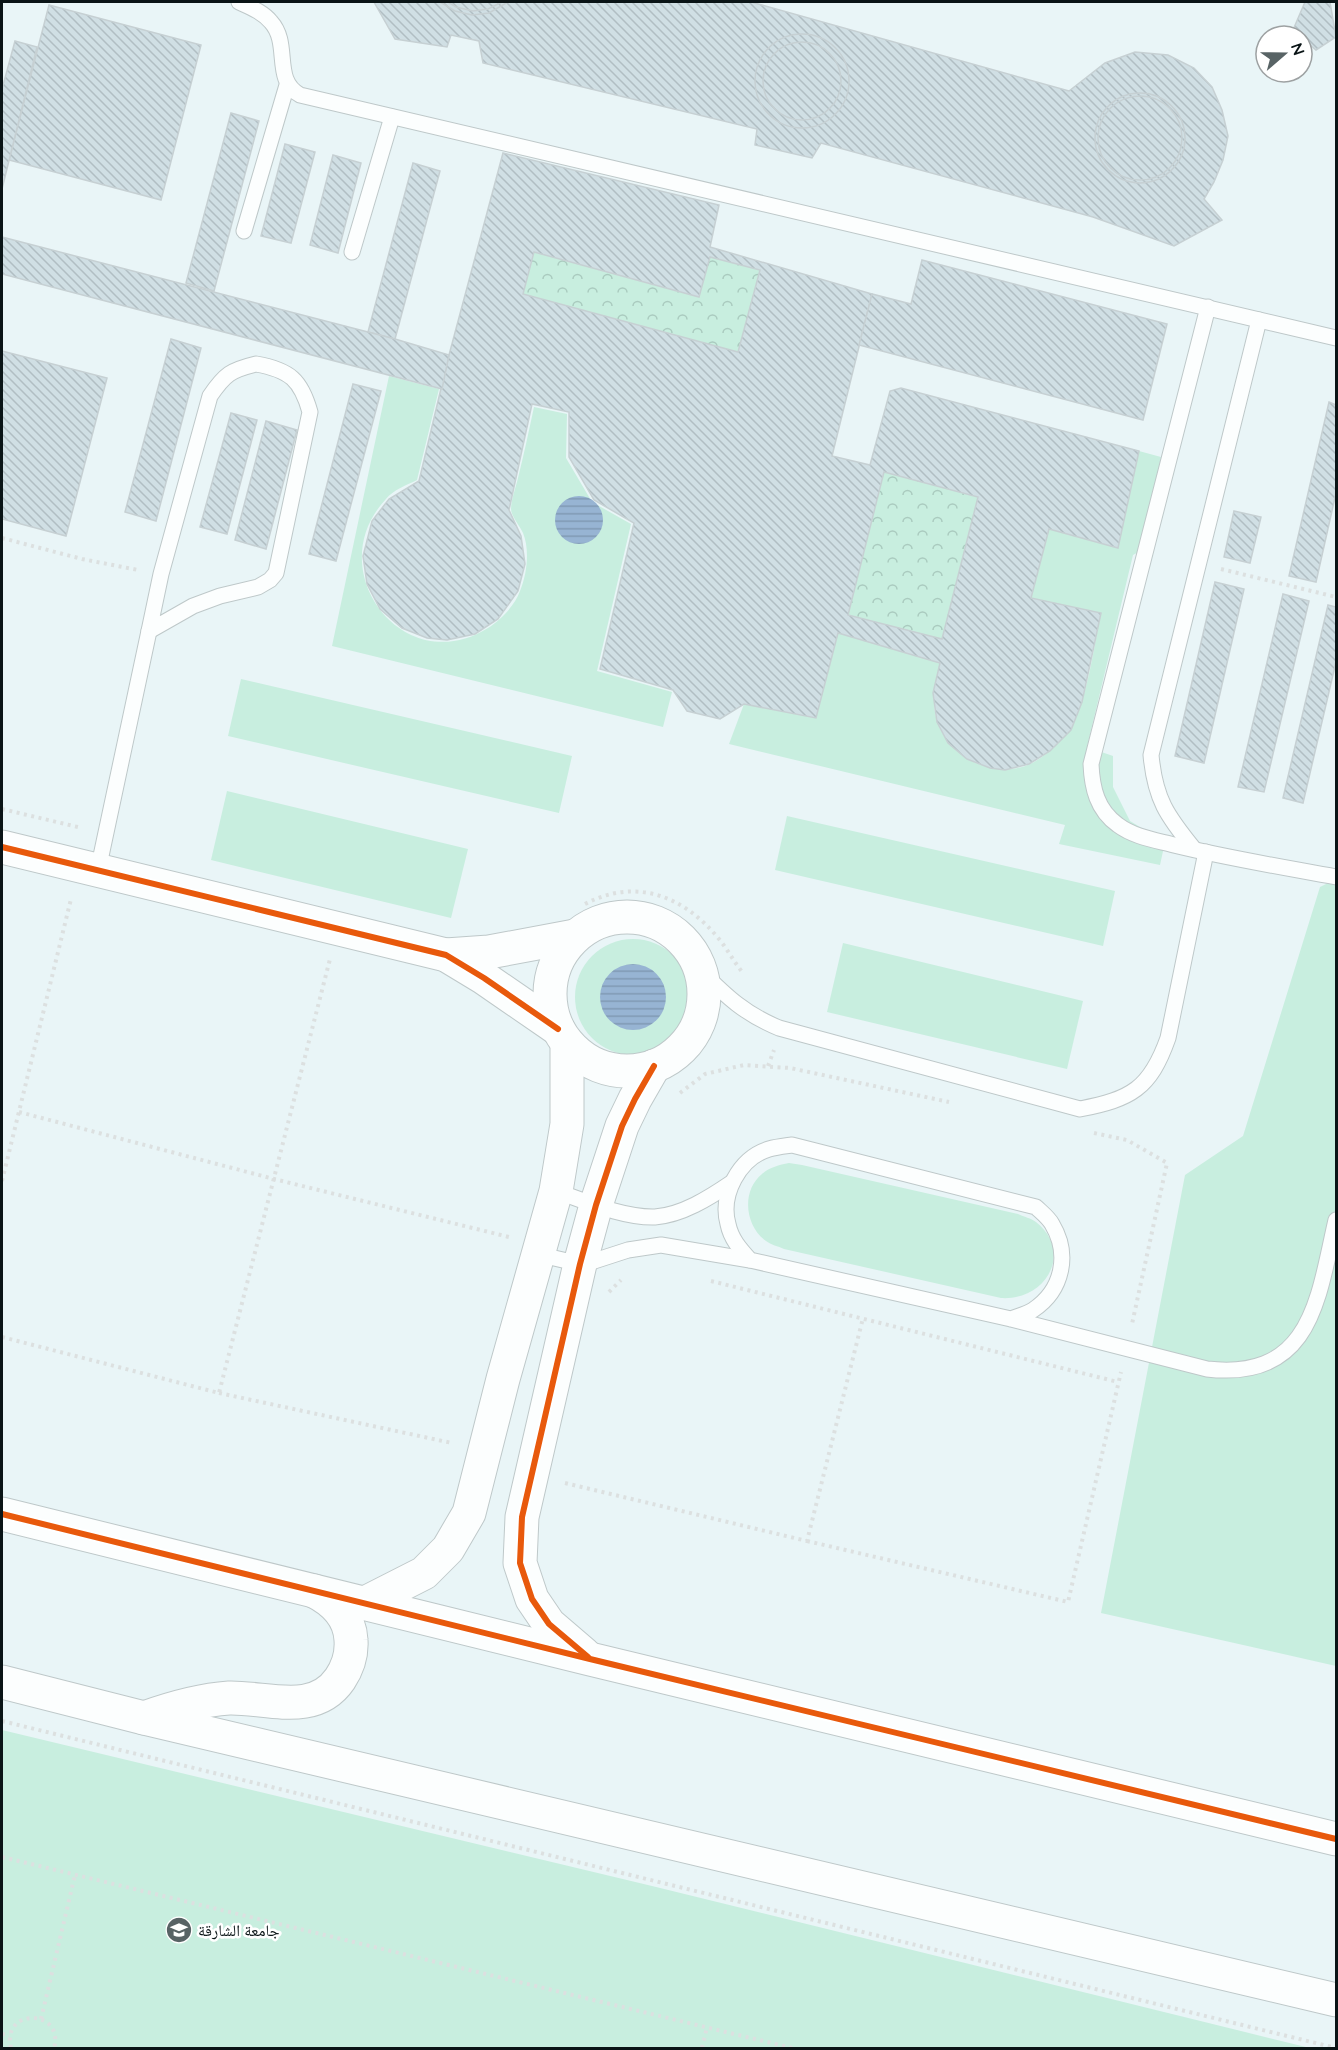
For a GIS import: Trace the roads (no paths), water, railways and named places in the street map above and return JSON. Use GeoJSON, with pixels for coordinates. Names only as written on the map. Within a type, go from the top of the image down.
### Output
{"type":"FeatureCollection","features":[{"type":"Feature","properties":{"kind":"street"},"geometry":{"type":"LineString","coordinates":[[2,847],[86,879],[447,955],[489,952],[575,936]]}},
{"type":"Feature","properties":{"kind":"street"},"geometry":{"type":"LineString","coordinates":[[365,1603],[424,1573],[448,1549],[469,1513],[503,1379],[528,1246],[556,1191],[567,1124],[563,1036],[550,1005],[551,980],[559,956],[575,936],[597,922],[622,916],[647,918],[671,930],[689,948],[701,971],[704,1000],[697,1028],[679,1051],[654,1066],[631,1071],[607,1069],[585,1059],[563,1036],[484,978],[447,955]]}},
{"type":"Feature","properties":{"kind":"street"},"geometry":{"type":"LineString","coordinates":[[590,1659],[549,1624],[532,1599],[520,1563],[522,1517],[580,1264],[596,1205],[622,1126],[654,1066]]}},
{"type":"Feature","properties":{"kind":"street"},"geometry":{"type":"LineString","coordinates":[[503,1379],[551,1391]]}},
{"type":"Feature","properties":{"kind":"street"},"geometry":{"type":"LineString","coordinates":[[2,1514],[1336,1839]]}},
{"type":"Feature","properties":{"kind":"street"},"geometry":{"type":"LineString","coordinates":[[144,1718],[202,1701],[229,1698],[298,1703],[312,1701],[326,1694],[346,1671],[351,1655],[351,1638],[347,1622],[338,1608],[326,1597],[311,1590]]}},
{"type":"Feature","properties":{"kind":"street"},"geometry":{"type":"LineString","coordinates":[[2,1682],[144,1718],[1336,2000]]}},
{"type":"Feature","properties":{"kind":"lane"},"geometry":{"type":"LineString","coordinates":[[239,2],[260,12],[272,22],[278,31],[287,85],[244,231]]}},
{"type":"Feature","properties":{"kind":"lane"},"geometry":{"type":"LineString","coordinates":[[287,85],[300,94],[392,117],[1336,338]]}},
{"type":"Feature","properties":{"kind":"lane"},"geometry":{"type":"LineString","coordinates":[[352,252],[392,117]]}},
{"type":"Feature","properties":{"kind":"lane"},"geometry":{"type":"LineString","coordinates":[[1208,307],[1091,764],[1092,783],[1096,798],[1104,812],[1130,833],[1200,851],[1336,877]]}},
{"type":"Feature","properties":{"kind":"lane"},"geometry":{"type":"LineString","coordinates":[[1200,851],[1167,815],[1158,797],[1151,755],[1260,320]]}},
{"type":"Feature","properties":{"kind":"lane"},"geometry":{"type":"LineString","coordinates":[[86,879],[105,833],[161,574],[210,396],[221,380],[237,369],[256,364],[276,368],[293,378],[305,394],[310,412],[276,573],[270,580],[258,587],[220,596],[193,606],[149,631]]}},
{"type":"Feature","properties":{"kind":"lane"},"geometry":{"type":"LineString","coordinates":[[701,971],[728,998],[755,1018],[779,1028],[1080,1109],[1108,1104],[1130,1095],[1147,1080],[1160,1061],[1168,1038],[1200,851]]}},
{"type":"Feature","properties":{"kind":"lane"},"geometry":{"type":"LineString","coordinates":[[750,1260],[736,1244],[728,1224],[726,1203],[731,1183],[746,1162],[767,1149],[792,1145],[1036,1207],[1051,1221],[1060,1240],[1063,1261],[1059,1281],[1047,1299],[1031,1312],[1011,1319]]}},
{"type":"Feature","properties":{"kind":"lane"},"geometry":{"type":"LineString","coordinates":[[556,1191],[637,1216],[656,1217],[695,1204],[731,1183]]}},
{"type":"Feature","properties":{"kind":"lane"},"geometry":{"type":"LineString","coordinates":[[528,1246],[580,1264],[595,1262],[641,1247],[661,1245],[750,1260],[1011,1319],[1207,1369],[1225,1371],[1243,1370],[1261,1365],[1291,1347],[1302,1334],[1317,1302],[1336,1220]]}},
{"type":"Feature","properties":{"kind":"water"},"geometry":{"type":"Polygon","coordinates":[[[574,496],[584,496],[599,506],[603,520],[599,534],[593,540],[584,544],[574,544],[559,534],[555,525],[555,515],[565,500],[574,496]]]}},
{"type":"Feature","properties":{"kind":"water"},"geometry":{"type":"Polygon","coordinates":[[[633,964],[645,967],[656,974],[663,985],[666,997],[663,1009],[656,1020],[645,1027],[633,1030],[621,1027],[610,1020],[603,1009],[600,997],[603,985],[610,974],[621,967],[633,964]]]}},
{"type":"Feature","properties":{"kind":"place","name":"جامعة الشارقة"},"geometry":{"type":"Point","coordinates":[179,1930]}}]}
